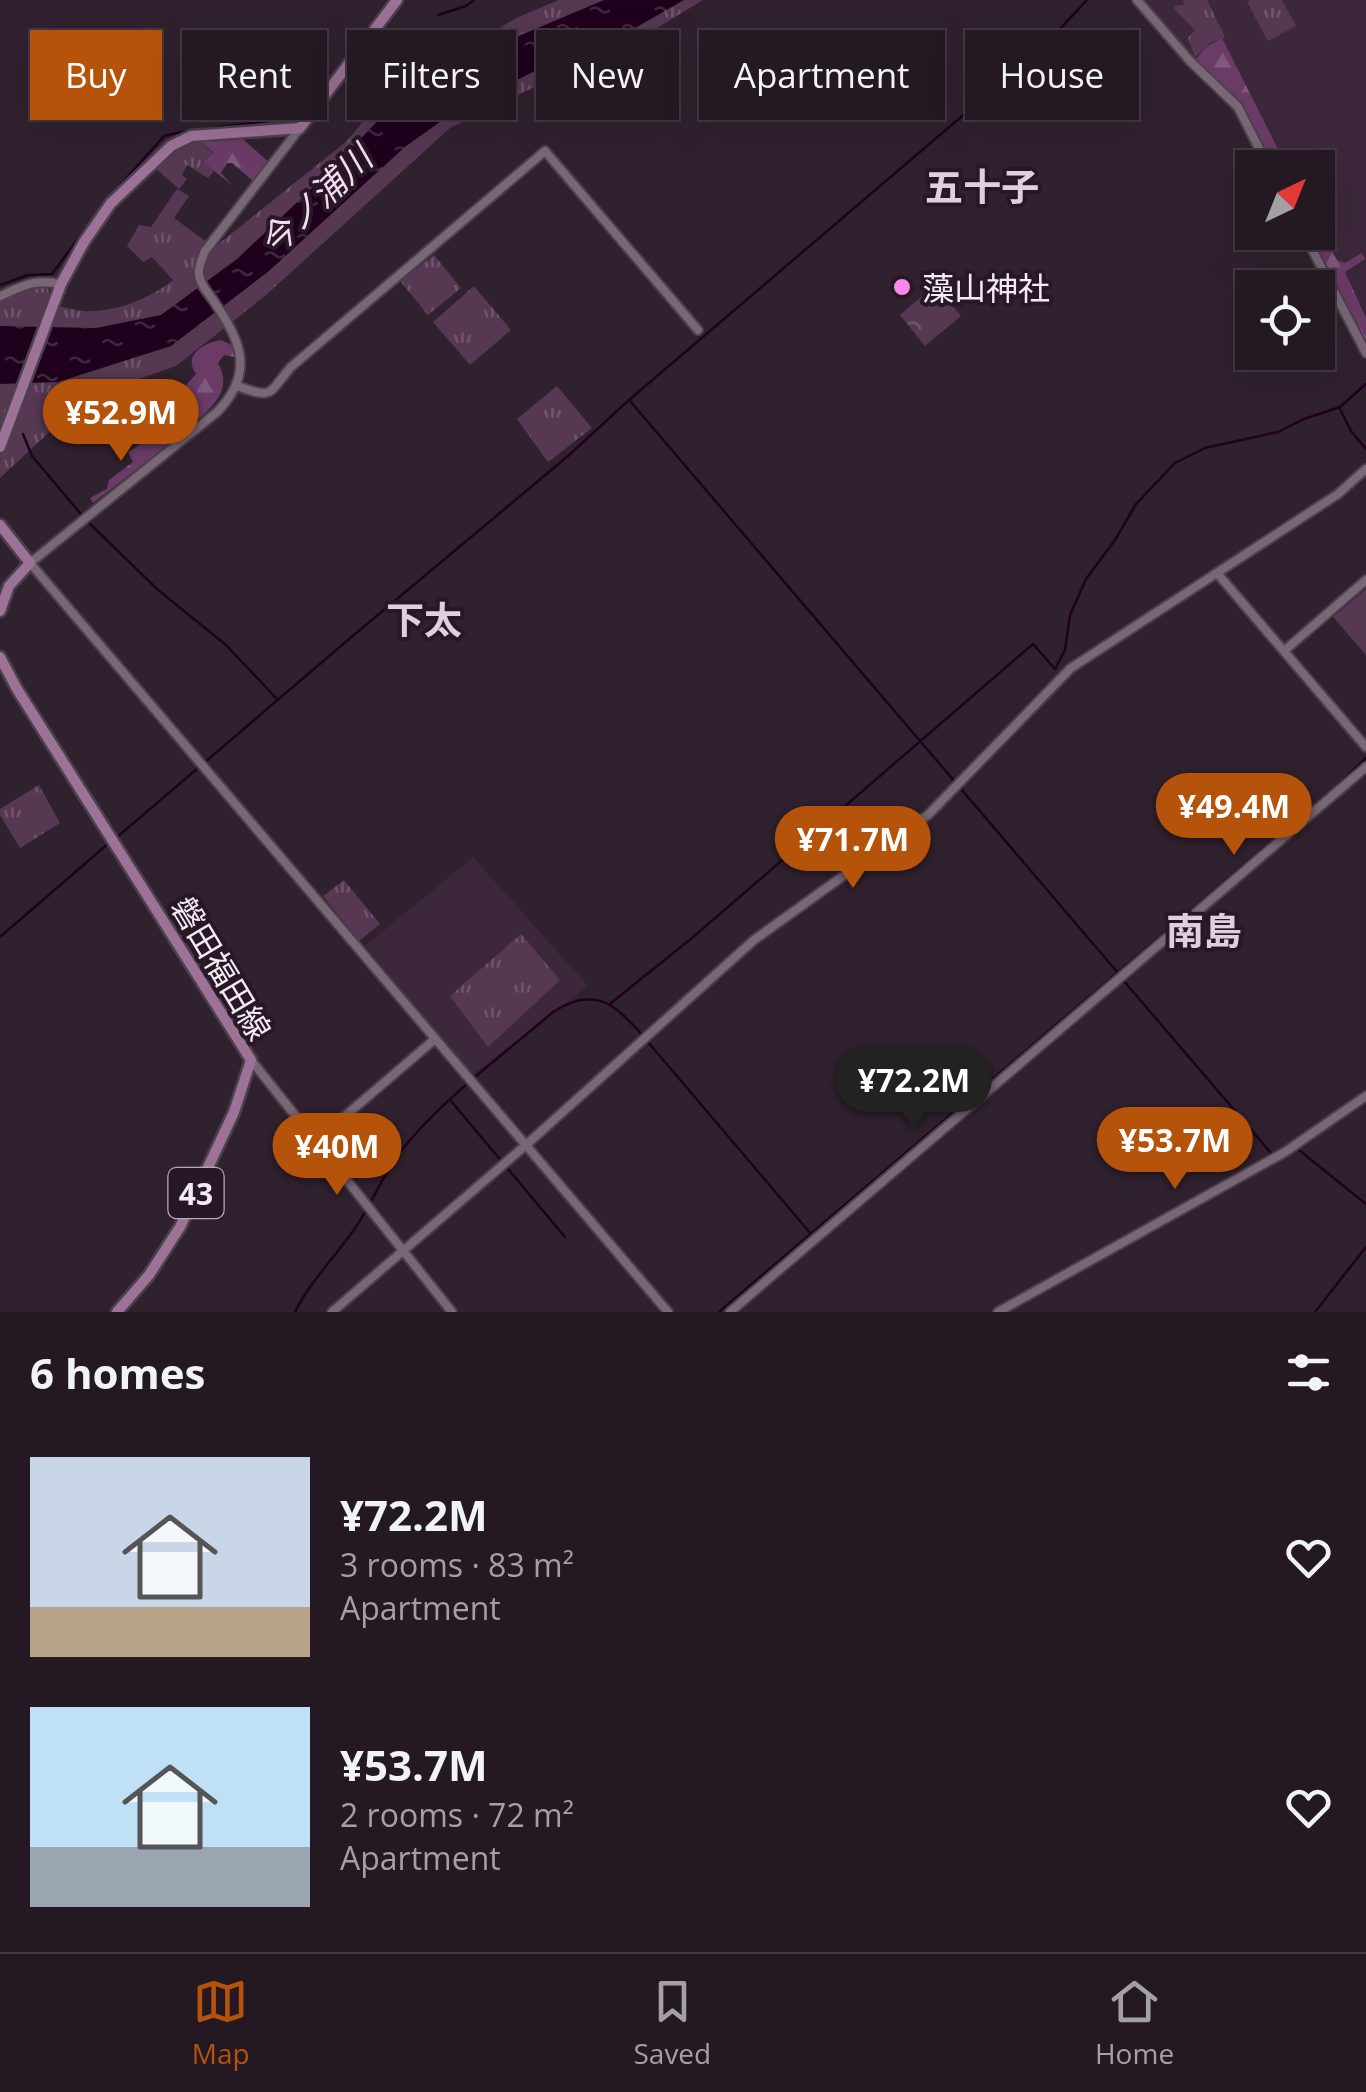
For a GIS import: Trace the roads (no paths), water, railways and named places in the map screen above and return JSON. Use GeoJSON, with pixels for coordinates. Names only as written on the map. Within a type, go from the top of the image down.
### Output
{"type":"FeatureCollection","features":[{"type":"Feature","properties":{"kind":"main road"},"geometry":{"type":"LineString","coordinates":[[0,448],[61,284],[111,203],[170,146],[191,136],[300,128],[398,0]]}},
{"type":"Feature","properties":{"kind":"main road"},"geometry":{"type":"LineString","coordinates":[[0,526],[30,563],[9,586],[0,611]]}},
{"type":"Feature","properties":{"kind":"main road","name":"磐田福田線"},"geometry":{"type":"LineString","coordinates":[[0,657],[251,1060],[234,1112],[180,1227],[156,1266],[117,1312]]}},
{"type":"Feature","properties":{"kind":"street"},"geometry":{"type":"LineString","coordinates":[[1137,0],[1190,61],[1238,107],[1260,150]]}},
{"type":"Feature","properties":{"kind":"street"},"geometry":{"type":"LineString","coordinates":[[300,128],[200,265],[201,282],[238,344],[240,356],[232,395],[217,412],[30,563],[668,1312]]}},
{"type":"Feature","properties":{"kind":"street"},"geometry":{"type":"LineString","coordinates":[[236,386],[269,393],[291,367],[544,152],[698,330]]}},
{"type":"Feature","properties":{"kind":"street"},"geometry":{"type":"LineString","coordinates":[[1312,250],[1366,353]]}},
{"type":"Feature","properties":{"kind":"street"},"geometry":{"type":"LineString","coordinates":[[0,296],[40,280],[61,284]]}},
{"type":"Feature","properties":{"kind":"street"},"geometry":{"type":"LineString","coordinates":[[332,1312],[526,1145],[754,940],[928,815],[1071,668],[1338,494],[1366,468]]}},
{"type":"Feature","properties":{"kind":"street"},"geometry":{"type":"LineString","coordinates":[[1217,573],[1366,747]]}},
{"type":"Feature","properties":{"kind":"street"},"geometry":{"type":"LineString","coordinates":[[1284,651],[1366,580]]}},
{"type":"Feature","properties":{"kind":"street"},"geometry":{"type":"LineString","coordinates":[[730,1312],[1366,768]]}},
{"type":"Feature","properties":{"kind":"street"},"geometry":{"type":"LineString","coordinates":[[316,1141],[435,1039]]}},
{"type":"Feature","properties":{"kind":"street"},"geometry":{"type":"LineString","coordinates":[[251,1060],[452,1312]]}},
{"type":"Feature","properties":{"kind":"street"},"geometry":{"type":"LineString","coordinates":[[998,1312],[1285,1152],[1366,1096]]}},
{"type":"Feature","properties":{"kind":"water"},"geometry":{"type":"Polygon","coordinates":[[[604,0],[684,0],[629,30],[536,30],[536,70],[516,80],[516,37],[604,0]]]}},
{"type":"Feature","properties":{"kind":"water","name":"今ノ浦川"},"geometry":{"type":"Polygon","coordinates":[[[378,120],[443,120],[406,146],[269,271],[171,346],[58,382],[0,384],[0,326],[96,328],[161,315],[237,259],[378,120]]]}},
{"type":"Feature","properties":{"kind":"waterway"},"geometry":{"type":"LineString","coordinates":[[0,285],[28,275],[52,274],[106,201],[164,136],[292,118],[309,106],[389,0]]}},
{"type":"Feature","properties":{"kind":"waterway"},"geometry":{"type":"LineString","coordinates":[[438,15],[474,0]]}},
{"type":"Feature","properties":{"kind":"waterway"},"geometry":{"type":"LineString","coordinates":[[116,838],[1043,47],[1087,0]]}},
{"type":"Feature","properties":{"kind":"waterway"},"geometry":{"type":"LineString","coordinates":[[611,1003],[1033,644],[1055,669],[1065,650],[1070,615],[1086,579],[1136,504],[1175,463],[1205,448],[1278,432],[1340,407],[1366,384]]}},
{"type":"Feature","properties":{"kind":"waterway"},"geometry":{"type":"LineString","coordinates":[[630,401],[1118,973]]}},
{"type":"Feature","properties":{"kind":"waterway"},"geometry":{"type":"LineString","coordinates":[[1340,409],[1366,449]]}},
{"type":"Feature","properties":{"kind":"waterway"},"geometry":{"type":"LineString","coordinates":[[23,434],[32,456],[85,519],[157,589],[226,645],[277,699]]}},
{"type":"Feature","properties":{"kind":"waterway"},"geometry":{"type":"LineString","coordinates":[[719,1312],[1366,758]]}},
{"type":"Feature","properties":{"kind":"waterway"},"geometry":{"type":"LineString","coordinates":[[0,937],[109,843]]}},
{"type":"Feature","properties":{"kind":"waterway"},"geometry":{"type":"LineString","coordinates":[[1123,980],[1271,1153]]}},
{"type":"Feature","properties":{"kind":"waterway"},"geometry":{"type":"LineString","coordinates":[[295,1312],[417,1132],[553,1012],[593,999],[613,1007],[643,1036]]}},
{"type":"Feature","properties":{"kind":"waterway"},"geometry":{"type":"LineString","coordinates":[[648,1042],[811,1234]]}},
{"type":"Feature","properties":{"kind":"waterway"},"geometry":{"type":"LineString","coordinates":[[451,1101],[565,1237]]}},
{"type":"Feature","properties":{"kind":"waterway"},"geometry":{"type":"LineString","coordinates":[[1299,1150],[1366,1204]]}},
{"type":"Feature","properties":{"kind":"waterway"},"geometry":{"type":"LineString","coordinates":[[1315,1312],[1366,1247]]}},
{"type":"Feature","properties":{"kind":"place","name":"藻山神社"},"geometry":{"type":"Point","coordinates":[902,287]}},
{"type":"Feature","properties":{"kind":"district","name":"五十子"},"geometry":{"type":"Point","coordinates":[982,186]}},
{"type":"Feature","properties":{"kind":"district","name":"下太"},"geometry":{"type":"Point","coordinates":[424,619]}},
{"type":"Feature","properties":{"kind":"district","name":"南島"},"geometry":{"type":"Point","coordinates":[1204,930]}}]}
